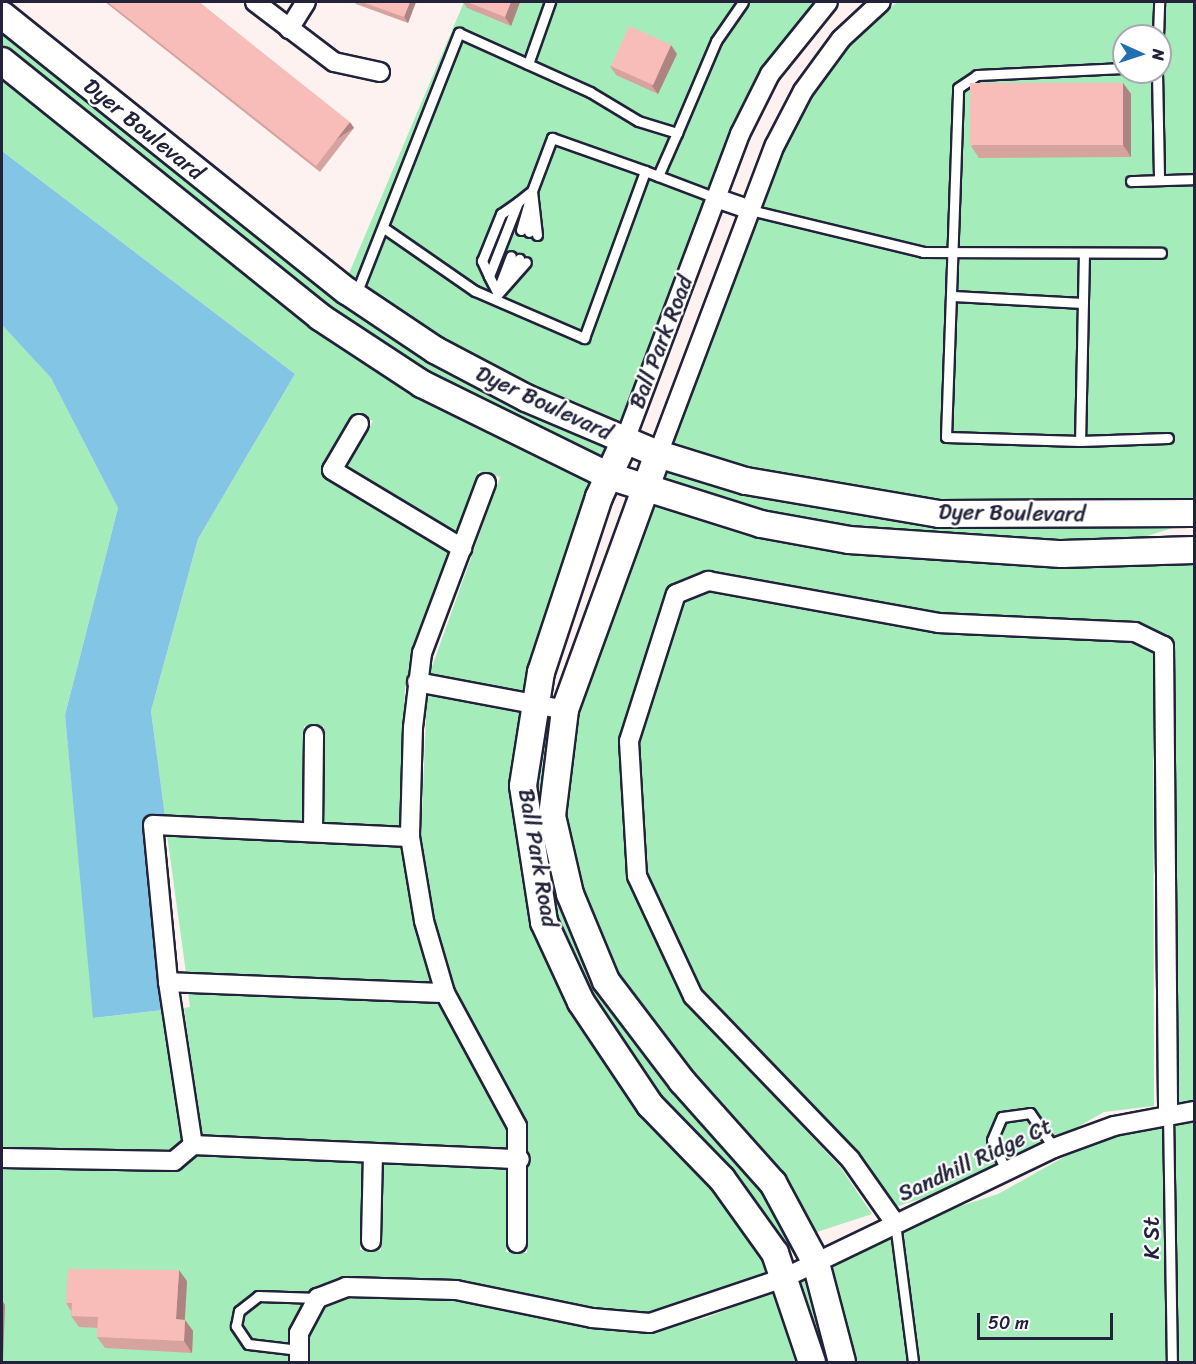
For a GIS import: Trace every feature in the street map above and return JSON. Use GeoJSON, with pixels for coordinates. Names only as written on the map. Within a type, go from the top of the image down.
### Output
{"type":"FeatureCollection","features":[{"type":"Feature","properties":{"kind":"main road","name":"Dyer Boulevard"},"geometry":{"type":"LineString","coordinates":[[2,15],[355,296],[435,350],[525,398],[658,454],[746,481],[939,514],[1194,513]]}},
{"type":"Feature","properties":{"kind":"main road","name":"Dyer Boulevard"},"geometry":{"type":"LineString","coordinates":[[2,62],[320,317],[422,384],[609,476],[761,524],[849,540],[950,550],[1130,552],[1194,550]]}},
{"type":"Feature","properties":{"kind":"main road","name":"Ball Park Road"},"geometry":{"type":"LineString","coordinates":[[625,440],[609,476],[541,672],[523,786],[544,922],[582,1002],[644,1096],[722,1179],[775,1253],[812,1362]]}},
{"type":"Feature","properties":{"kind":"main road","name":"Ball Park Road"},"geometry":{"type":"LineString","coordinates":[[658,454],[643,487],[565,710],[552,816],[570,894],[606,981],[682,1081],[773,1183],[816,1263],[842,1362]]}},
{"type":"Feature","properties":{"kind":"main road"},"geometry":{"type":"LineString","coordinates":[[1130,552],[1194,535]]}},
{"type":"Feature","properties":{"kind":"street"},"geometry":{"type":"LineString","coordinates":[[255,2],[334,62],[380,72]]}},
{"type":"Feature","properties":{"kind":"street"},"geometry":{"type":"LineString","coordinates":[[289,29],[306,2]]}},
{"type":"Feature","properties":{"kind":"street","name":"Ball Park Road"},"geometry":{"type":"LineString","coordinates":[[625,440],[716,198],[770,74],[828,2]]}},
{"type":"Feature","properties":{"kind":"street","name":"Ball Park Road"},"geometry":{"type":"LineString","coordinates":[[658,454],[750,210],[803,91],[841,39],[880,2]]}},
{"type":"Feature","properties":{"kind":"street"},"geometry":{"type":"LineString","coordinates":[[716,198],[750,210]]}},
{"type":"Feature","properties":{"kind":"street"},"geometry":{"type":"LineString","coordinates":[[360,424],[332,470],[462,548]]}},
{"type":"Feature","properties":{"kind":"street"},"geometry":{"type":"LineString","coordinates":[[486,483],[417,682],[410,837],[424,921],[445,993],[517,1126],[520,1159],[517,1243]]}},
{"type":"Feature","properties":{"kind":"street"},"geometry":{"type":"LineString","coordinates":[[895,1223],[850,1159],[693,996],[637,876],[629,741],[676,594],[708,581],[938,623],[1135,632],[1164,646],[1168,1113]]}},
{"type":"Feature","properties":{"kind":"street"},"geometry":{"type":"LineString","coordinates":[[417,682],[565,710]]}},
{"type":"Feature","properties":{"kind":"street"},"geometry":{"type":"LineString","coordinates":[[313,832],[314,735]]}},
{"type":"Feature","properties":{"kind":"street"},"geometry":{"type":"LineString","coordinates":[[193,1145],[168,982],[153,825],[410,837]]}},
{"type":"Feature","properties":{"kind":"street"},"geometry":{"type":"LineString","coordinates":[[168,982],[445,993]]}},
{"type":"Feature","properties":{"kind":"street","name":"Sandhill Ridge Ct"},"geometry":{"type":"LineString","coordinates":[[318,1299],[346,1287],[456,1290],[592,1318],[650,1323],[784,1278],[1054,1148],[1168,1113],[1194,1111]]}},
{"type":"Feature","properties":{"kind":"street"},"geometry":{"type":"LineString","coordinates":[[2,1158],[174,1161],[193,1145],[520,1159]]}},
{"type":"Feature","properties":{"kind":"street"},"geometry":{"type":"LineString","coordinates":[[371,1241],[373,1153]]}},
{"type":"Feature","properties":{"kind":"street"},"geometry":{"type":"LineString","coordinates":[[299,1356],[298,1333],[318,1299]]}},
{"type":"Feature","properties":{"kind":"lane"},"geometry":{"type":"LineString","coordinates":[[528,64],[550,2]]}},
{"type":"Feature","properties":{"kind":"lane"},"geometry":{"type":"LineString","coordinates":[[658,176],[717,41],[743,2]]}},
{"type":"Feature","properties":{"kind":"lane"},"geometry":{"type":"LineString","coordinates":[[1158,24],[1159,2]]}},
{"type":"Feature","properties":{"kind":"lane"},"geometry":{"type":"LineString","coordinates":[[355,296],[384,228],[459,33],[528,64],[638,121],[677,132]]}},
{"type":"Feature","properties":{"kind":"lane"},"geometry":{"type":"LineString","coordinates":[[1112,69],[977,75],[958,88],[956,252],[946,437],[1080,441],[1168,438]]}},
{"type":"Feature","properties":{"kind":"lane"},"geometry":{"type":"LineString","coordinates":[[1157,84],[1159,180]]}},
{"type":"Feature","properties":{"kind":"lane"},"geometry":{"type":"LineString","coordinates":[[532,191],[529,232],[532,191],[552,138],[716,198]]}},
{"type":"Feature","properties":{"kind":"lane"},"geometry":{"type":"LineString","coordinates":[[384,228],[496,296],[584,338],[645,171]]}},
{"type":"Feature","properties":{"kind":"lane"},"geometry":{"type":"LineString","coordinates":[[1131,181],[1194,179]]}},
{"type":"Feature","properties":{"kind":"lane"},"geometry":{"type":"LineString","coordinates":[[496,296],[489,276],[518,202],[532,191]]}},
{"type":"Feature","properties":{"kind":"lane"},"geometry":{"type":"LineString","coordinates":[[750,210],[923,252],[1161,253]]}},
{"type":"Feature","properties":{"kind":"lane"},"geometry":{"type":"LineString","coordinates":[[1080,441],[1084,253]]}},
{"type":"Feature","properties":{"kind":"lane"},"geometry":{"type":"LineString","coordinates":[[496,296],[519,259],[496,296]]}},
{"type":"Feature","properties":{"kind":"lane"},"geometry":{"type":"LineString","coordinates":[[953,296],[1083,303]]}},
{"type":"Feature","properties":{"kind":"lane"},"geometry":{"type":"LineString","coordinates":[[1006,1171],[992,1140],[1002,1117],[1030,1113],[1054,1148]]}},
{"type":"Feature","properties":{"kind":"lane","name":"K St"},"geometry":{"type":"LineString","coordinates":[[1168,1113],[1172,1362]]}},
{"type":"Feature","properties":{"kind":"lane"},"geometry":{"type":"LineString","coordinates":[[895,1223],[914,1362]]}},
{"type":"Feature","properties":{"kind":"lane"},"geometry":{"type":"LineString","coordinates":[[299,1356],[248,1344],[236,1326],[239,1311],[258,1296],[318,1299]]}},
{"type":"Feature","properties":{"kind":"green space"},"geometry":{"type":"Polygon","coordinates":[[[464,2],[814,2],[761,69],[730,132],[618,427],[530,390],[441,342],[347,278],[464,2]]]}},
{"type":"Feature","properties":{"kind":"green space"},"geometry":{"type":"Polygon","coordinates":[[[897,2],[1194,2],[1194,503],[940,504],[749,472],[671,448],[785,149],[812,96],[850,45],[897,2]]]}},
{"type":"Feature","properties":{"kind":"green space"},"geometry":{"type":"Polygon","coordinates":[[[2,27],[341,298],[611,445],[603,462],[427,376],[327,309],[2,49],[2,27]]]}},
{"type":"Feature","properties":{"kind":"green space"},"geometry":{"type":"Polygon","coordinates":[[[2,74],[416,392],[595,480],[527,693],[429,675],[500,477],[479,471],[456,533],[346,467],[373,421],[355,412],[323,465],[326,477],[449,551],[413,650],[405,689],[400,827],[324,823],[324,726],[304,726],[303,823],[165,816],[151,711],[198,539],[295,374],[2,151],[2,74]]]}},
{"type":"Feature","properties":{"kind":"green space"},"geometry":{"type":"Polygon","coordinates":[[[2,325],[51,378],[118,508],[65,715],[94,1018],[163,1010],[182,1145],[192,1154],[362,1162],[360,1250],[381,1251],[384,1162],[509,1168],[506,1252],[527,1253],[528,1125],[456,991],[434,919],[421,836],[427,694],[524,712],[534,925],[771,1272],[649,1313],[593,1308],[456,1281],[346,1278],[308,1294],[289,1329],[288,1362],[2,1362],[2,325]]]}},
{"type":"Feature","properties":{"kind":"green space"},"geometry":{"type":"Polygon","coordinates":[[[664,466],[744,490],[1179,526],[1128,542],[1062,544],[851,530],[764,515],[657,482],[664,466]]]}},
{"type":"Feature","properties":{"kind":"green space"},"geometry":{"type":"Polygon","coordinates":[[[650,499],[847,549],[1061,563],[1194,559],[1194,1101],[1175,1104],[1174,646],[1168,638],[1135,623],[939,613],[703,572],[666,592],[619,739],[627,880],[685,1002],[841,1168],[872,1214],[814,1233],[782,1177],[690,1075],[616,977],[580,892],[563,816],[575,712],[650,499]]]}},
{"type":"Feature","properties":{"kind":"green space"},"geometry":{"type":"Polygon","coordinates":[[[709,591],[936,632],[1132,641],[1153,652],[1154,1106],[1104,1112],[990,1177],[892,1208],[858,1157],[702,991],[648,874],[640,743],[685,601],[709,591]]]}},
{"type":"Feature","properties":{"kind":"green space"},"geometry":{"type":"Polygon","coordinates":[[[545,716],[553,717],[560,897],[764,1188],[797,1244],[787,1257],[659,1100],[591,998],[554,919],[533,787],[545,716]]]}},
{"type":"Feature","properties":{"kind":"green space"},"geometry":{"type":"Polygon","coordinates":[[[167,835],[401,846],[431,982],[186,973],[167,835]]]}},
{"type":"Feature","properties":{"kind":"green space"},"geometry":{"type":"Polygon","coordinates":[[[188,992],[438,1002],[507,1128],[509,1149],[202,1136],[184,1008],[190,1007],[188,992]]]}},
{"type":"Feature","properties":{"kind":"green space"},"geometry":{"type":"Polygon","coordinates":[[[1194,1120],[1194,1362],[852,1362],[822,1250],[998,1194],[1114,1129],[1194,1120]]]}},
{"type":"Feature","properties":{"kind":"green space"},"geometry":{"type":"Polygon","coordinates":[[[805,1267],[831,1362],[823,1362],[796,1279],[805,1267]]]}},
{"type":"Feature","properties":{"kind":"green space"},"geometry":{"type":"Polygon","coordinates":[[[777,1290],[801,1362],[309,1362],[309,1335],[325,1306],[348,1297],[454,1300],[590,1327],[649,1332],[705,1318],[777,1290]]]}},
{"type":"Feature","properties":{"kind":"water"},"geometry":{"type":"Polygon","coordinates":[[[2,151],[295,374],[198,539],[151,711],[165,816],[154,816],[143,826],[163,1010],[93,1018],[65,715],[118,508],[51,378],[2,325],[2,151]]]}},
{"type":"Feature","properties":{"kind":"building"},"geometry":{"type":"Polygon","coordinates":[[[108,2],[199,2],[350,122],[316,166],[108,2]]]}},
{"type":"Feature","properties":{"kind":"building"},"geometry":{"type":"Polygon","coordinates":[[[362,2],[410,2],[404,17],[362,2]]]}},
{"type":"Feature","properties":{"kind":"building"},"geometry":{"type":"Polygon","coordinates":[[[467,2],[511,2],[505,17],[467,2]]]}},
{"type":"Feature","properties":{"kind":"building"},"geometry":{"type":"Polygon","coordinates":[[[629,26],[671,45],[653,85],[611,66],[629,26]]]}},
{"type":"Feature","properties":{"kind":"building"},"geometry":{"type":"Polygon","coordinates":[[[970,83],[1123,84],[1123,145],[970,145],[970,83]]]}},
{"type":"Feature","properties":{"kind":"building"},"geometry":{"type":"Polygon","coordinates":[[[68,1269],[179,1270],[176,1319],[185,1320],[184,1341],[97,1337],[98,1317],[71,1316],[72,1303],[66,1303],[68,1269]]]}}]}
